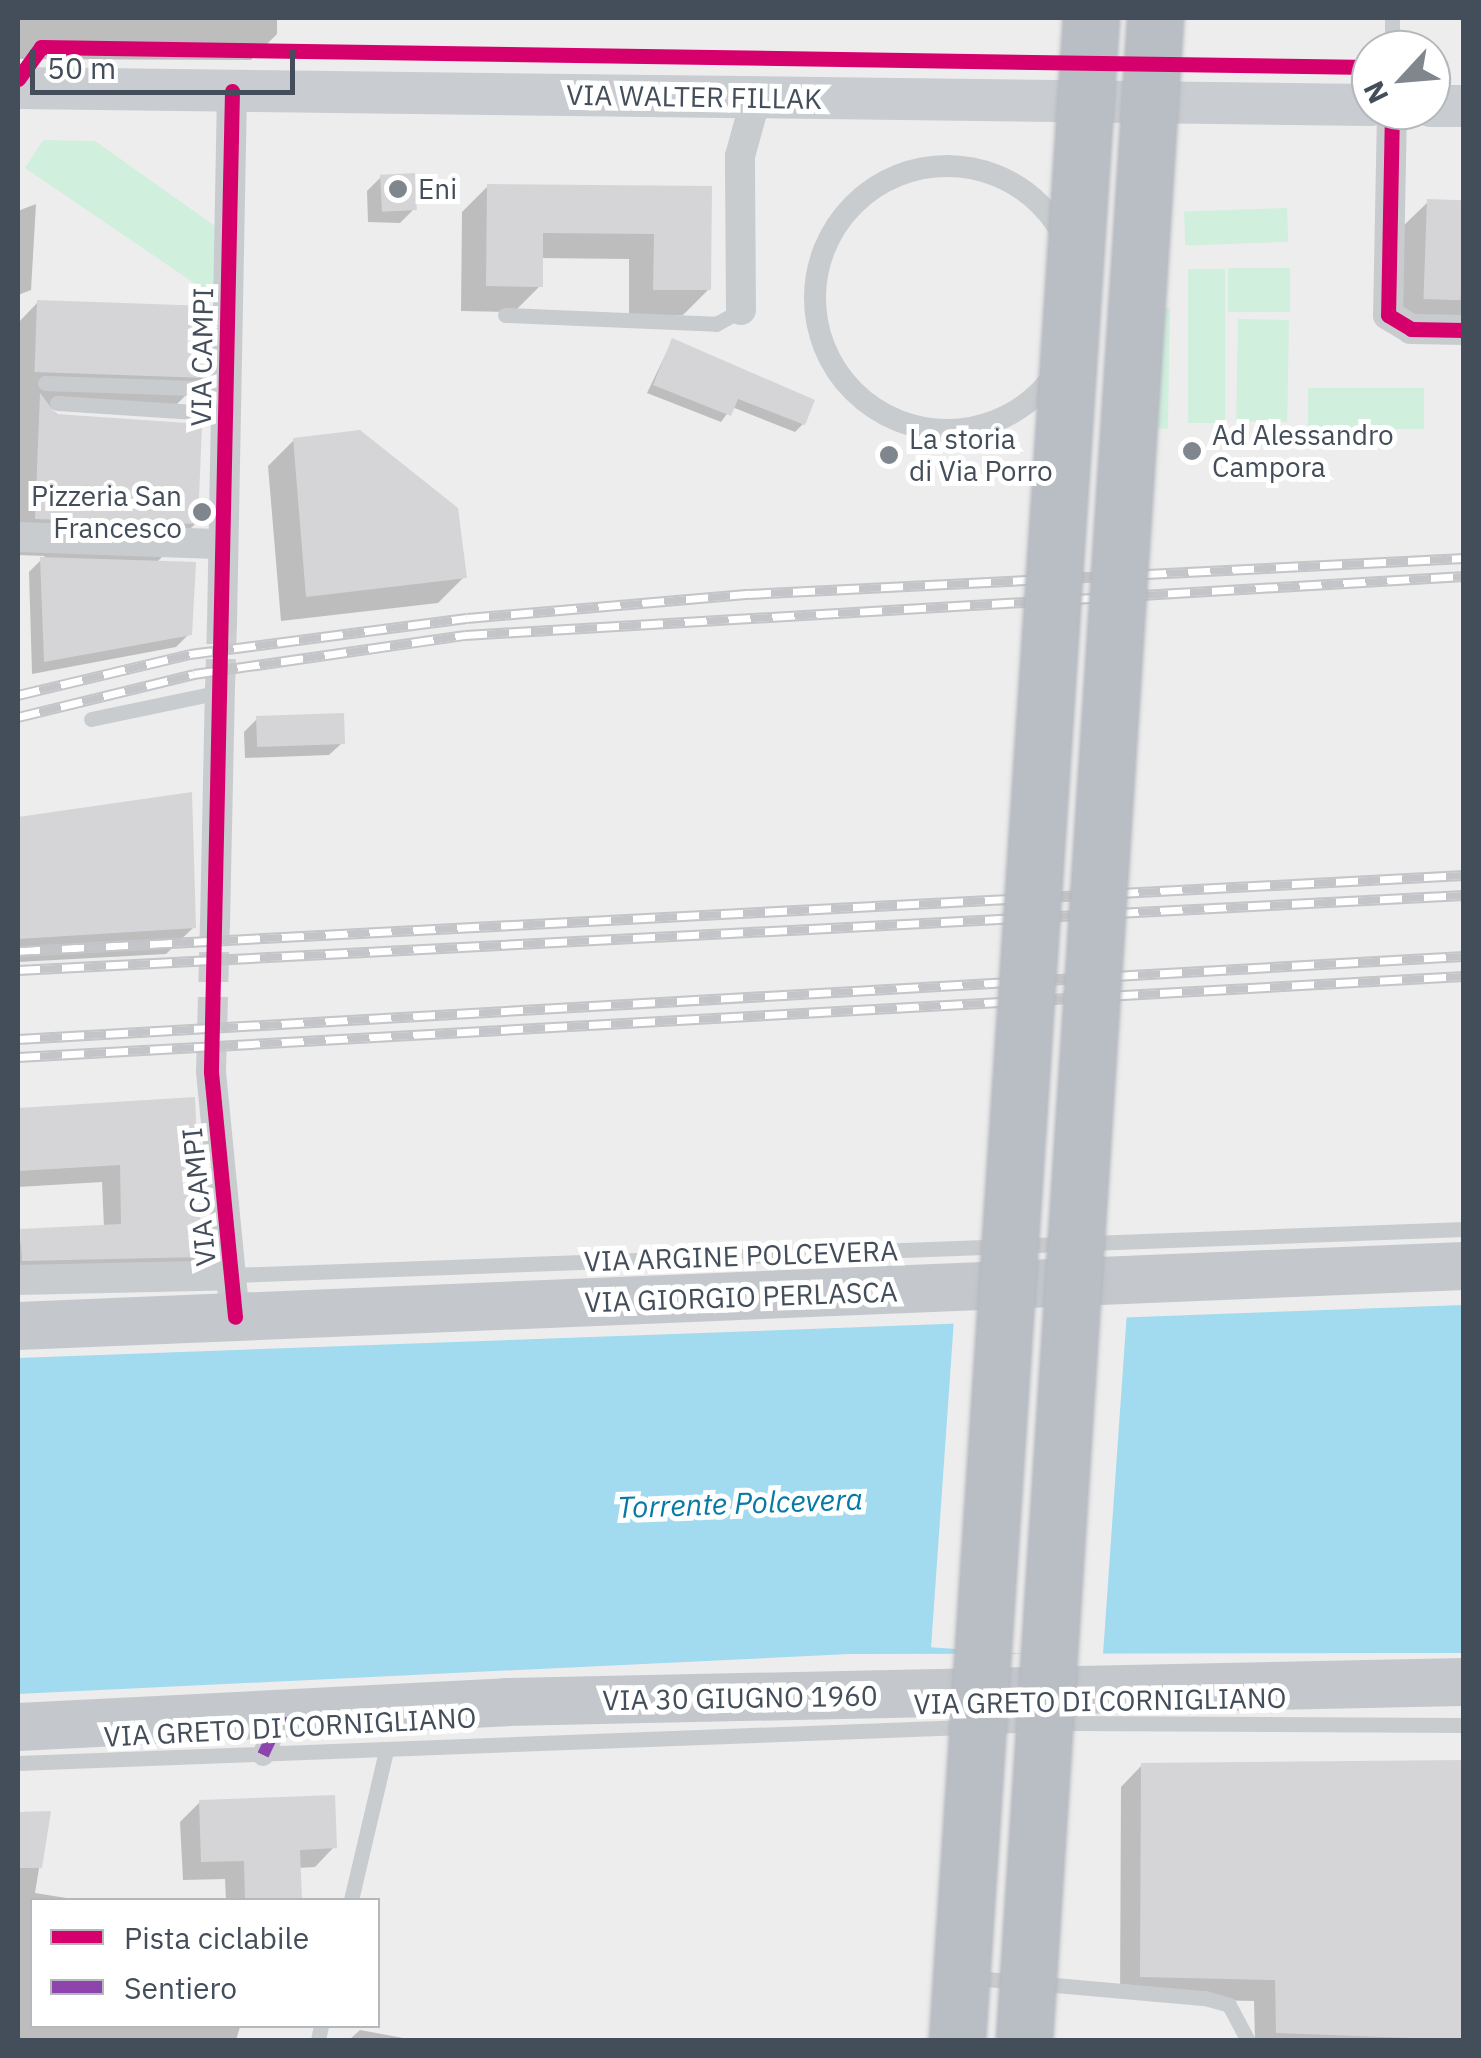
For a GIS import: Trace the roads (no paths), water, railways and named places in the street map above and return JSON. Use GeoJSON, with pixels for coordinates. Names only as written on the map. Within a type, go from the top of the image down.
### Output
{"type":"FeatureCollection","features":[{"type":"Feature","properties":{"kind":"highway"},"geometry":{"type":"LineString","coordinates":[[958,2040],[1091,18]]}},
{"type":"Feature","properties":{"kind":"highway"},"geometry":{"type":"LineString","coordinates":[[1024,2040],[1155,18]]}},
{"type":"Feature","properties":{"kind":"main road","name":"VIA WALTER FILLAK"},"geometry":{"type":"LineString","coordinates":[[18,88],[1351,105]]}},
{"type":"Feature","properties":{"kind":"main road","name":"VIA GIORGIO PERLASCA"},"geometry":{"type":"LineString","coordinates":[[18,1326],[233,1296],[1464,1266]]}},
{"type":"Feature","properties":{"kind":"main road","name":"VIA 30 GIUGNO 1960"},"geometry":{"type":"LineString","coordinates":[[18,1728],[272,1735],[1464,1682]]}},
{"type":"Feature","properties":{"kind":"street","name":"VIA CAMPI"},"geometry":{"type":"LineString","coordinates":[[222,623],[232,91]]}},
{"type":"Feature","properties":{"kind":"street"},"geometry":{"type":"LineString","coordinates":[[742,310],[740,156],[756,98]]}},
{"type":"Feature","properties":{"kind":"street"},"geometry":{"type":"LineString","coordinates":[[1392,130],[1388,314],[1411,329],[1464,330]]}},
{"type":"Feature","properties":{"kind":"street"},"geometry":{"type":"LineString","coordinates":[[926,167],[1007,180],[1041,204],[1065,238],[1078,319],[1041,392],[968,430],[887,416],[854,392],[816,319],[829,238],[853,204],[926,167]]}},
{"type":"Feature","properties":{"kind":"street"},"geometry":{"type":"LineString","coordinates":[[19,532],[223,544]]}},
{"type":"Feature","properties":{"kind":"street"},"geometry":{"type":"LineString","coordinates":[[215,924],[220,691]]}},
{"type":"Feature","properties":{"kind":"street","name":"VIA CAMPI"},"geometry":{"type":"LineString","coordinates":[[211,1072],[233,1296]]}},
{"type":"Feature","properties":{"kind":"street","name":"VIA ARGINE POLCEVERA"},"geometry":{"type":"LineString","coordinates":[[18,1280],[233,1296]]}},
{"type":"Feature","properties":{"kind":"lane"},"geometry":{"type":"LineString","coordinates":[[504,315],[716,324],[742,310]]}},
{"type":"Feature","properties":{"kind":"lane","name":"VIA CAMPI"},"geometry":{"type":"LineString","coordinates":[[45,384],[226,402]]}},
{"type":"Feature","properties":{"kind":"lane","name":"VIA CAMPI"},"geometry":{"type":"LineString","coordinates":[[57,402],[226,402]]}},
{"type":"Feature","properties":{"kind":"lane"},"geometry":{"type":"LineString","coordinates":[[91,719],[220,691]]}},
{"type":"Feature","properties":{"kind":"lane","name":"VIA ARGINE POLCEVERA"},"geometry":{"type":"LineString","coordinates":[[233,1296],[1464,1229]]}},
{"type":"Feature","properties":{"kind":"lane","name":"VIA GRETO DI CORNIGLIANO"},"geometry":{"type":"LineString","coordinates":[[18,1764],[272,1735],[386,1750],[1067,1722],[1464,1725]]}},
{"type":"Feature","properties":{"kind":"lane"},"geometry":{"type":"LineString","coordinates":[[351,1898],[386,1750]]}},
{"type":"Feature","properties":{"kind":"lane"},"geometry":{"type":"LineString","coordinates":[[986,1979],[1205,1998],[1229,2004],[1248,2040]]}},
{"type":"Feature","properties":{"kind":"water","name":"Torrente Polcevera"},"geometry":{"type":"Polygon","coordinates":[[[1463,1305],[1463,1653],[850,1654],[18,1694],[18,1358],[1463,1305]]]}},
{"type":"Feature","properties":{"kind":"tunnel"},"geometry":{"type":"LineString","coordinates":[[220,689],[222,623]]}},
{"type":"Feature","properties":{"kind":"tunnel"},"geometry":{"type":"LineString","coordinates":[[211,1072],[215,924]]}},
{"type":"Feature","properties":{"kind":"railway"},"geometry":{"type":"LineString","coordinates":[[18,695],[190,654],[467,618],[749,594],[1464,558]]}},
{"type":"Feature","properties":{"kind":"railway"},"geometry":{"type":"LineString","coordinates":[[18,717],[194,674],[465,635],[1464,576]]}},
{"type":"Feature","properties":{"kind":"railway"},"geometry":{"type":"LineString","coordinates":[[18,951],[1464,875]]}},
{"type":"Feature","properties":{"kind":"railway"},"geometry":{"type":"LineString","coordinates":[[18,970],[1464,895]]}},
{"type":"Feature","properties":{"kind":"railway"},"geometry":{"type":"LineString","coordinates":[[18,1039],[1464,956]]}},
{"type":"Feature","properties":{"kind":"railway"},"geometry":{"type":"LineString","coordinates":[[18,1057],[1464,976]]}},
{"type":"Feature","properties":{"kind":"place","name":"Eni"},"geometry":{"type":"Point","coordinates":[398,189]}},
{"type":"Feature","properties":{"kind":"place","name":"Ad Alessandro Campora"},"geometry":{"type":"Point","coordinates":[1192,451]}},
{"type":"Feature","properties":{"kind":"place","name":"La storia di Via Porro"},"geometry":{"type":"Point","coordinates":[889,455]}},
{"type":"Feature","properties":{"kind":"place","name":"Pizzeria San Francesco"},"geometry":{"type":"Point","coordinates":[202,512]}}]}
